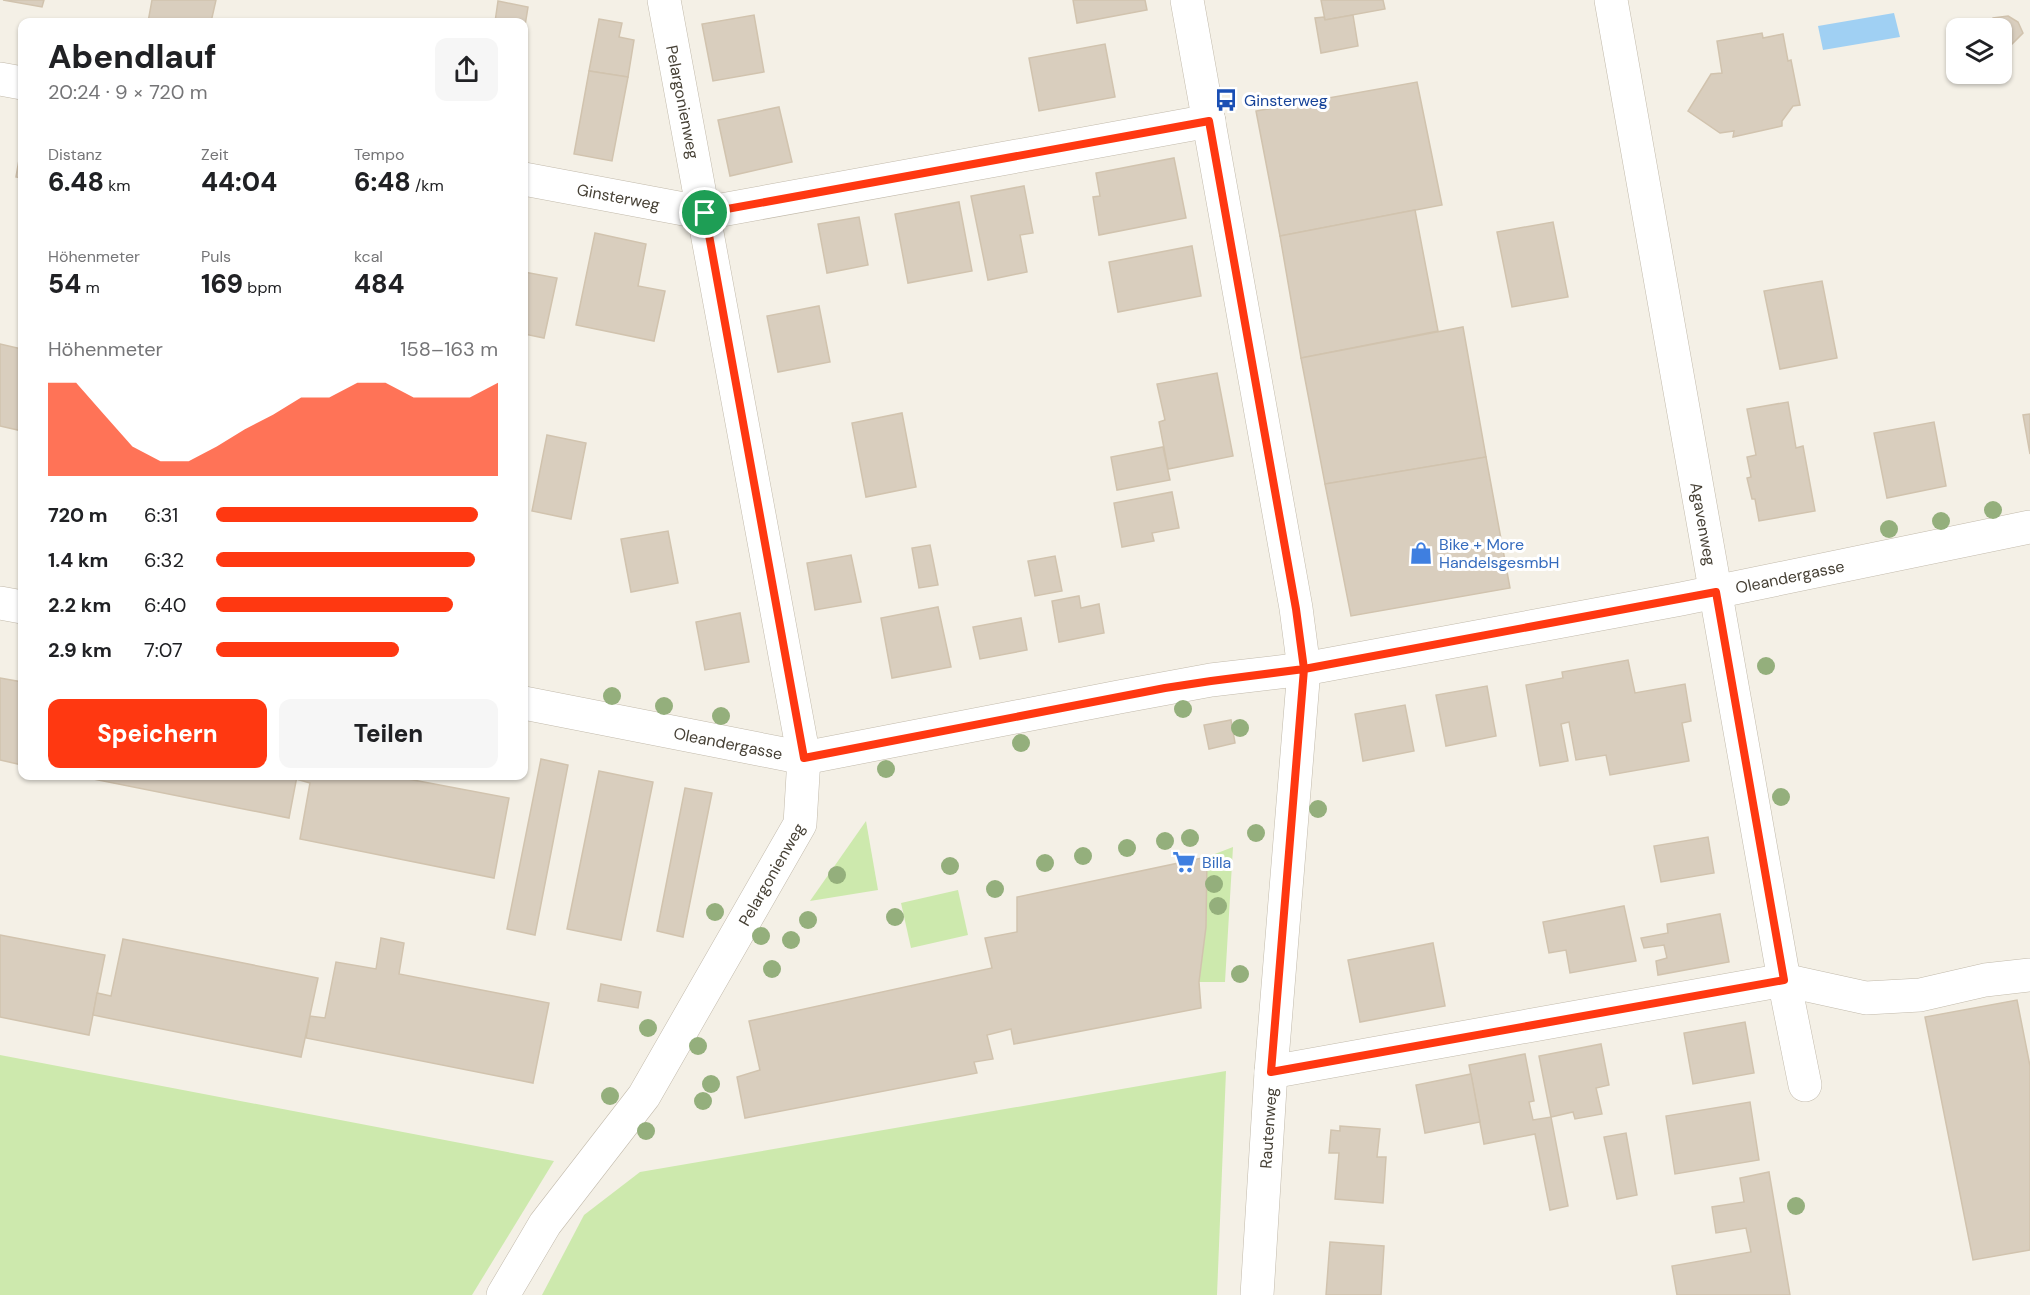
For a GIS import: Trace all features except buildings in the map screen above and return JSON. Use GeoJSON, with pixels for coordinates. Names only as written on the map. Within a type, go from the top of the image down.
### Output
{"type":"FeatureCollection","features":[{"type":"Feature","properties":{"kind":"street","name":"Pelargonienweg"},"geometry":{"type":"LineString","coordinates":[[503,1295],[544,1224],[644,1096],[800,825],[804,758],[664,0]]}},
{"type":"Feature","properties":{"kind":"street","name":"Rautenweg"},"geometry":{"type":"LineString","coordinates":[[1187,0],[1296,609],[1304,669],[1271,1072],[1257,1295]]}},
{"type":"Feature","properties":{"kind":"street","name":"Agavenweg"},"geometry":{"type":"LineString","coordinates":[[1611,0],[1784,980],[1805,1085]]}},
{"type":"Feature","properties":{"kind":"street"},"geometry":{"type":"LineString","coordinates":[[0,79],[18,82]]}},
{"type":"Feature","properties":{"kind":"street","name":"Ginsterweg"},"geometry":{"type":"LineString","coordinates":[[528,180],[705,213],[1209,121]]}},
{"type":"Feature","properties":{"kind":"street","name":"Oleandergasse"},"geometry":{"type":"LineString","coordinates":[[528,704],[804,758],[1188,684],[1304,669],[1716,592],[2030,527]]}},
{"type":"Feature","properties":{"kind":"street"},"geometry":{"type":"LineString","coordinates":[[0,603],[18,606]]}},
{"type":"Feature","properties":{"kind":"street"},"geometry":{"type":"LineString","coordinates":[[1271,1072],[1784,980],[1866,998],[1920,995],[1985,980],[2030,975]]}},
{"type":"Feature","properties":{"kind":"green space"},"geometry":{"type":"Polygon","coordinates":[[[866,821],[878,890],[810,901],[866,821]]]}},
{"type":"Feature","properties":{"kind":"green space"},"geometry":{"type":"Polygon","coordinates":[[[1233,847],[1225,982],[1199,982],[1206,927],[1207,857],[1233,847]]]}},
{"type":"Feature","properties":{"kind":"green space"},"geometry":{"type":"Polygon","coordinates":[[[958,890],[968,935],[911,948],[901,903],[958,890]]]}},
{"type":"Feature","properties":{"kind":"green space"},"geometry":{"type":"Polygon","coordinates":[[[0,1055],[554,1161],[472,1295],[0,1295],[0,1055]]]}},
{"type":"Feature","properties":{"kind":"green space"},"geometry":{"type":"Polygon","coordinates":[[[1226,1071],[1217,1295],[542,1295],[584,1215],[640,1172],[1226,1071]]]}},
{"type":"Feature","properties":{"kind":"water"},"geometry":{"type":"Polygon","coordinates":[[[1894,13],[1900,37],[1823,50],[1818,26],[1894,13]]]}},
{"type":"Feature","properties":{"kind":"place","name":"Ginsterweg"},"geometry":{"type":"Point","coordinates":[1226,100]}},
{"type":"Feature","properties":{"kind":"place","name":"Bike + More HandelsgesmbH"},"geometry":{"type":"Point","coordinates":[1421,553]}},
{"type":"Feature","properties":{"kind":"place","name":"Billa"},"geometry":{"type":"Point","coordinates":[1184,862]}},
{"type":"Feature","properties":{"kind":"route"},"geometry":{"type":"LineString","coordinates":[[705,213],[804,758],[1165,688],[1304,669],[1271,1072],[1784,980],[1716,592],[1304,669],[1300,631],[1209,121],[705,213]]}}]}
